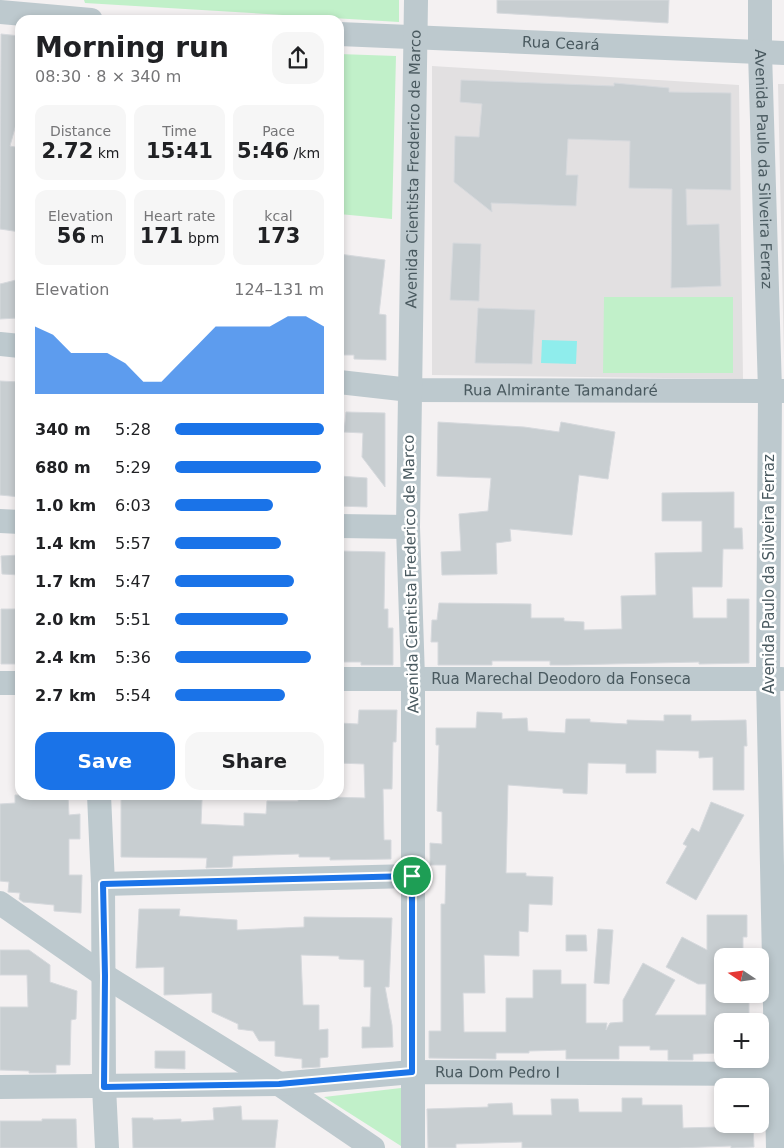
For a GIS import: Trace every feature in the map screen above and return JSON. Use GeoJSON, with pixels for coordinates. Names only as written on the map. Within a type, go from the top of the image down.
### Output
{"type":"FeatureCollection","features":[{"type":"Feature","properties":{"kind":"street","name":"Avenida Cientista Frederico de Marco"},"geometry":{"type":"LineString","coordinates":[[413,1148],[413,678],[408,527],[416,0]]}},
{"type":"Feature","properties":{"kind":"street","name":"Avenida Paulo da Silveira Ferraz"},"geometry":{"type":"LineString","coordinates":[[760,0],[760,52],[777,391],[776,679],[781,1074],[778,1148]]}},
{"type":"Feature","properties":{"kind":"street"},"geometry":{"type":"LineString","coordinates":[[0,12],[75,15]]}},
{"type":"Feature","properties":{"kind":"street","name":"Rua Ceará"},"geometry":{"type":"LineString","coordinates":[[344,34],[784,53]]}},
{"type":"Feature","properties":{"kind":"street"},"geometry":{"type":"LineString","coordinates":[[0,344],[15,346]]}},
{"type":"Feature","properties":{"kind":"street","name":"Rua Almirante Tamandaré"},"geometry":{"type":"LineString","coordinates":[[344,383],[410,390],[777,391]]}},
{"type":"Feature","properties":{"kind":"street"},"geometry":{"type":"LineString","coordinates":[[0,521],[15,522]]}},
{"type":"Feature","properties":{"kind":"street"},"geometry":{"type":"LineString","coordinates":[[344,526],[408,527]]}},
{"type":"Feature","properties":{"kind":"street","name":"Rua Marechal Deodoro da Fonseca"},"geometry":{"type":"LineString","coordinates":[[344,679],[776,679]]}},
{"type":"Feature","properties":{"kind":"street"},"geometry":{"type":"LineString","coordinates":[[0,683],[15,683]]}},
{"type":"Feature","properties":{"kind":"street"},"geometry":{"type":"LineString","coordinates":[[99,800],[103,884],[105,976],[104,1087],[107,1148]]}},
{"type":"Feature","properties":{"kind":"street"},"geometry":{"type":"LineString","coordinates":[[103,884],[412,876]]}},
{"type":"Feature","properties":{"kind":"street"},"geometry":{"type":"LineString","coordinates":[[0,903],[105,976],[279,1084],[373,1148]]}},
{"type":"Feature","properties":{"kind":"street","name":"Rua Dom Pedro I"},"geometry":{"type":"LineString","coordinates":[[0,1087],[279,1084],[412,1072],[781,1074]]}},
{"type":"Feature","properties":{"kind":"shaded area"},"geometry":{"type":"Polygon","coordinates":[[[432,66],[739,85],[743,379],[432,375],[432,66]]]}},
{"type":"Feature","properties":{"kind":"shaded area"},"geometry":{"type":"Polygon","coordinates":[[[778,84],[784,84],[784,359],[778,84]]]}},
{"type":"Feature","properties":{"kind":"green space"},"geometry":{"type":"Polygon","coordinates":[[[84,0],[399,0],[399,22],[344,19],[344,15],[283,15],[85,3],[84,0]]]}},
{"type":"Feature","properties":{"kind":"green space"},"geometry":{"type":"Polygon","coordinates":[[[344,54],[396,56],[392,219],[344,214],[344,54]]]}},
{"type":"Feature","properties":{"kind":"green space"},"geometry":{"type":"Polygon","coordinates":[[[604,297],[733,297],[733,373],[603,373],[604,297]]]}},
{"type":"Feature","properties":{"kind":"green space"},"geometry":{"type":"Polygon","coordinates":[[[401,1088],[401,1146],[324,1097],[401,1088]]]}},
{"type":"Feature","properties":{"kind":"water"},"geometry":{"type":"Polygon","coordinates":[[[542,340],[577,341],[576,364],[541,363],[542,340]]]}},
{"type":"Feature","properties":{"kind":"building"},"geometry":{"type":"Polygon","coordinates":[[[497,0],[669,0],[668,23],[497,13],[497,0]]]}},
{"type":"Feature","properties":{"kind":"building"},"geometry":{"type":"Polygon","coordinates":[[[1,34],[15,35],[15,128],[10,146],[15,147],[15,231],[0,229],[1,34]]]}},
{"type":"Feature","properties":{"kind":"building"},"geometry":{"type":"Polygon","coordinates":[[[461,80],[614,86],[614,83],[669,88],[669,92],[731,93],[731,190],[686,189],[687,225],[719,224],[721,286],[671,288],[672,189],[629,188],[630,141],[568,139],[566,175],[578,175],[576,206],[491,203],[492,212],[454,182],[455,136],[479,137],[482,104],[460,102],[461,80]]]}},
{"type":"Feature","properties":{"kind":"building"},"geometry":{"type":"Polygon","coordinates":[[[453,243],[481,244],[479,301],[450,300],[453,243]]]}},
{"type":"Feature","properties":{"kind":"building"},"geometry":{"type":"Polygon","coordinates":[[[344,255],[385,260],[379,314],[386,315],[386,360],[354,359],[354,355],[344,355],[344,255]]]}},
{"type":"Feature","properties":{"kind":"building"},"geometry":{"type":"Polygon","coordinates":[[[15,280],[15,318],[0,319],[0,284],[15,280]]]}},
{"type":"Feature","properties":{"kind":"building"},"geometry":{"type":"Polygon","coordinates":[[[478,308],[535,310],[532,364],[475,363],[478,308]]]}},
{"type":"Feature","properties":{"kind":"building"},"geometry":{"type":"Polygon","coordinates":[[[0,381],[15,382],[15,496],[0,495],[0,381]]]}},
{"type":"Feature","properties":{"kind":"building"},"geometry":{"type":"Polygon","coordinates":[[[346,412],[385,413],[385,487],[362,457],[363,433],[344,432],[346,412]]]}},
{"type":"Feature","properties":{"kind":"building"},"geometry":{"type":"Polygon","coordinates":[[[438,422],[524,427],[559,432],[561,422],[615,432],[608,479],[579,475],[572,535],[510,529],[511,541],[496,543],[497,574],[442,575],[441,552],[461,551],[459,514],[488,511],[491,478],[437,476],[438,422]]]}},
{"type":"Feature","properties":{"kind":"building"},"geometry":{"type":"Polygon","coordinates":[[[344,476],[367,478],[367,507],[344,506],[344,476]]]}},
{"type":"Feature","properties":{"kind":"building"},"geometry":{"type":"Polygon","coordinates":[[[734,492],[734,528],[742,528],[743,549],[723,549],[722,587],[692,587],[693,618],[727,618],[727,599],[749,599],[749,663],[699,664],[699,662],[550,665],[550,661],[492,661],[492,665],[438,665],[438,642],[431,642],[432,620],[437,620],[439,603],[531,604],[531,618],[564,618],[564,621],[584,622],[584,630],[622,629],[621,596],[656,595],[655,553],[702,552],[702,521],[662,521],[662,493],[734,492]]]}},
{"type":"Feature","properties":{"kind":"building"},"geometry":{"type":"Polygon","coordinates":[[[344,551],[385,552],[384,609],[388,609],[388,628],[393,628],[393,665],[361,665],[361,662],[344,662],[344,551]]]}},
{"type":"Feature","properties":{"kind":"building"},"geometry":{"type":"Polygon","coordinates":[[[15,555],[15,575],[2,574],[1,556],[15,555]]]}},
{"type":"Feature","properties":{"kind":"building"},"geometry":{"type":"Polygon","coordinates":[[[1,609],[15,609],[15,664],[1,664],[1,609]]]}},
{"type":"Feature","properties":{"kind":"building"},"geometry":{"type":"Polygon","coordinates":[[[359,710],[397,710],[396,742],[393,742],[392,789],[383,789],[384,840],[391,840],[391,859],[330,860],[330,857],[299,857],[299,854],[233,856],[232,867],[206,868],[207,858],[121,857],[121,800],[202,800],[201,824],[244,826],[244,813],[266,814],[267,801],[365,798],[364,764],[344,763],[344,723],[358,724],[359,710]]]}},
{"type":"Feature","properties":{"kind":"building"},"geometry":{"type":"Polygon","coordinates":[[[477,712],[502,713],[502,719],[527,718],[528,731],[565,733],[566,719],[590,719],[590,722],[627,724],[627,720],[664,721],[664,715],[691,715],[691,721],[746,720],[747,746],[744,746],[744,790],[713,790],[713,757],[699,758],[699,751],[656,750],[656,773],[626,773],[626,764],[588,763],[587,794],[563,793],[563,789],[508,785],[506,873],[526,873],[526,876],[553,877],[552,905],[529,904],[528,932],[519,931],[519,956],[484,955],[485,993],[463,993],[464,1032],[506,1032],[506,998],[533,998],[533,970],[561,970],[561,984],[586,984],[586,1023],[607,1023],[606,1030],[610,1023],[623,1022],[623,1000],[643,963],[675,980],[655,1015],[706,1015],[706,984],[698,984],[666,967],[682,937],[707,950],[707,915],[747,915],[747,937],[743,937],[743,948],[714,948],[714,1003],[749,1003],[749,1013],[714,1013],[714,1053],[693,1054],[693,1060],[668,1060],[668,1050],[650,1050],[650,1046],[619,1046],[619,1059],[566,1059],[566,1050],[496,1053],[496,1059],[429,1058],[429,1031],[441,1031],[441,904],[445,904],[446,865],[430,865],[430,843],[442,844],[442,812],[437,811],[439,745],[436,745],[436,728],[476,728],[477,712]]]}},
{"type":"Feature","properties":{"kind":"building"},"geometry":{"type":"Polygon","coordinates":[[[15,800],[68,800],[69,815],[80,814],[80,839],[69,839],[69,875],[82,875],[81,913],[54,911],[54,905],[23,902],[19,899],[20,893],[8,892],[9,882],[0,881],[0,804],[15,803],[15,800]]]}},
{"type":"Feature","properties":{"kind":"building"},"geometry":{"type":"Polygon","coordinates":[[[711,802],[744,815],[696,900],[666,883],[687,846],[683,844],[692,828],[699,832],[711,802]]]}},
{"type":"Feature","properties":{"kind":"building"},"geometry":{"type":"Polygon","coordinates":[[[139,909],[180,909],[179,916],[237,920],[237,930],[304,927],[304,917],[392,918],[389,987],[385,987],[392,1025],[393,1047],[362,1048],[362,1027],[370,1027],[371,987],[364,987],[364,960],[339,959],[339,956],[301,955],[303,1005],[319,1005],[319,1030],[328,1029],[328,1057],[320,1058],[320,1067],[302,1068],[302,1059],[275,1056],[275,1041],[259,1041],[253,1031],[238,1029],[238,1024],[212,1012],[212,993],[164,995],[164,967],[136,968],[139,909]]]}},
{"type":"Feature","properties":{"kind":"building"},"geometry":{"type":"Polygon","coordinates":[[[598,929],[613,930],[609,984],[594,983],[598,929]]]}},
{"type":"Feature","properties":{"kind":"building"},"geometry":{"type":"Polygon","coordinates":[[[566,935],[586,935],[587,951],[566,951],[566,935]]]}},
{"type":"Feature","properties":{"kind":"building"},"geometry":{"type":"Polygon","coordinates":[[[0,950],[29,950],[50,965],[50,982],[77,991],[76,1019],[71,1020],[70,1065],[56,1065],[56,1073],[0,1070],[0,1007],[28,1007],[27,975],[0,975],[0,950]]]}},
{"type":"Feature","properties":{"kind":"building"},"geometry":{"type":"Polygon","coordinates":[[[155,1051],[185,1051],[185,1069],[155,1068],[155,1051]]]}},
{"type":"Feature","properties":{"kind":"building"},"geometry":{"type":"Polygon","coordinates":[[[622,1098],[642,1098],[642,1105],[682,1105],[683,1128],[714,1127],[714,1133],[753,1133],[754,1147],[522,1148],[522,1142],[456,1144],[456,1148],[428,1148],[427,1109],[488,1107],[488,1104],[512,1103],[513,1115],[552,1115],[551,1099],[578,1099],[579,1112],[622,1112],[622,1098]]]}},
{"type":"Feature","properties":{"kind":"building"},"geometry":{"type":"Polygon","coordinates":[[[241,1106],[242,1120],[278,1120],[275,1148],[133,1148],[132,1118],[153,1118],[153,1120],[181,1119],[181,1122],[214,1120],[213,1108],[241,1106]]]}},
{"type":"Feature","properties":{"kind":"building"},"geometry":{"type":"Polygon","coordinates":[[[42,1119],[76,1119],[77,1148],[0,1148],[0,1121],[42,1121],[42,1119]]]}},
{"type":"Feature","properties":{"kind":"route"},"geometry":{"type":"LineString","coordinates":[[412,876],[412,1072],[279,1084],[104,1087],[105,976],[103,884],[412,876]]}}]}
